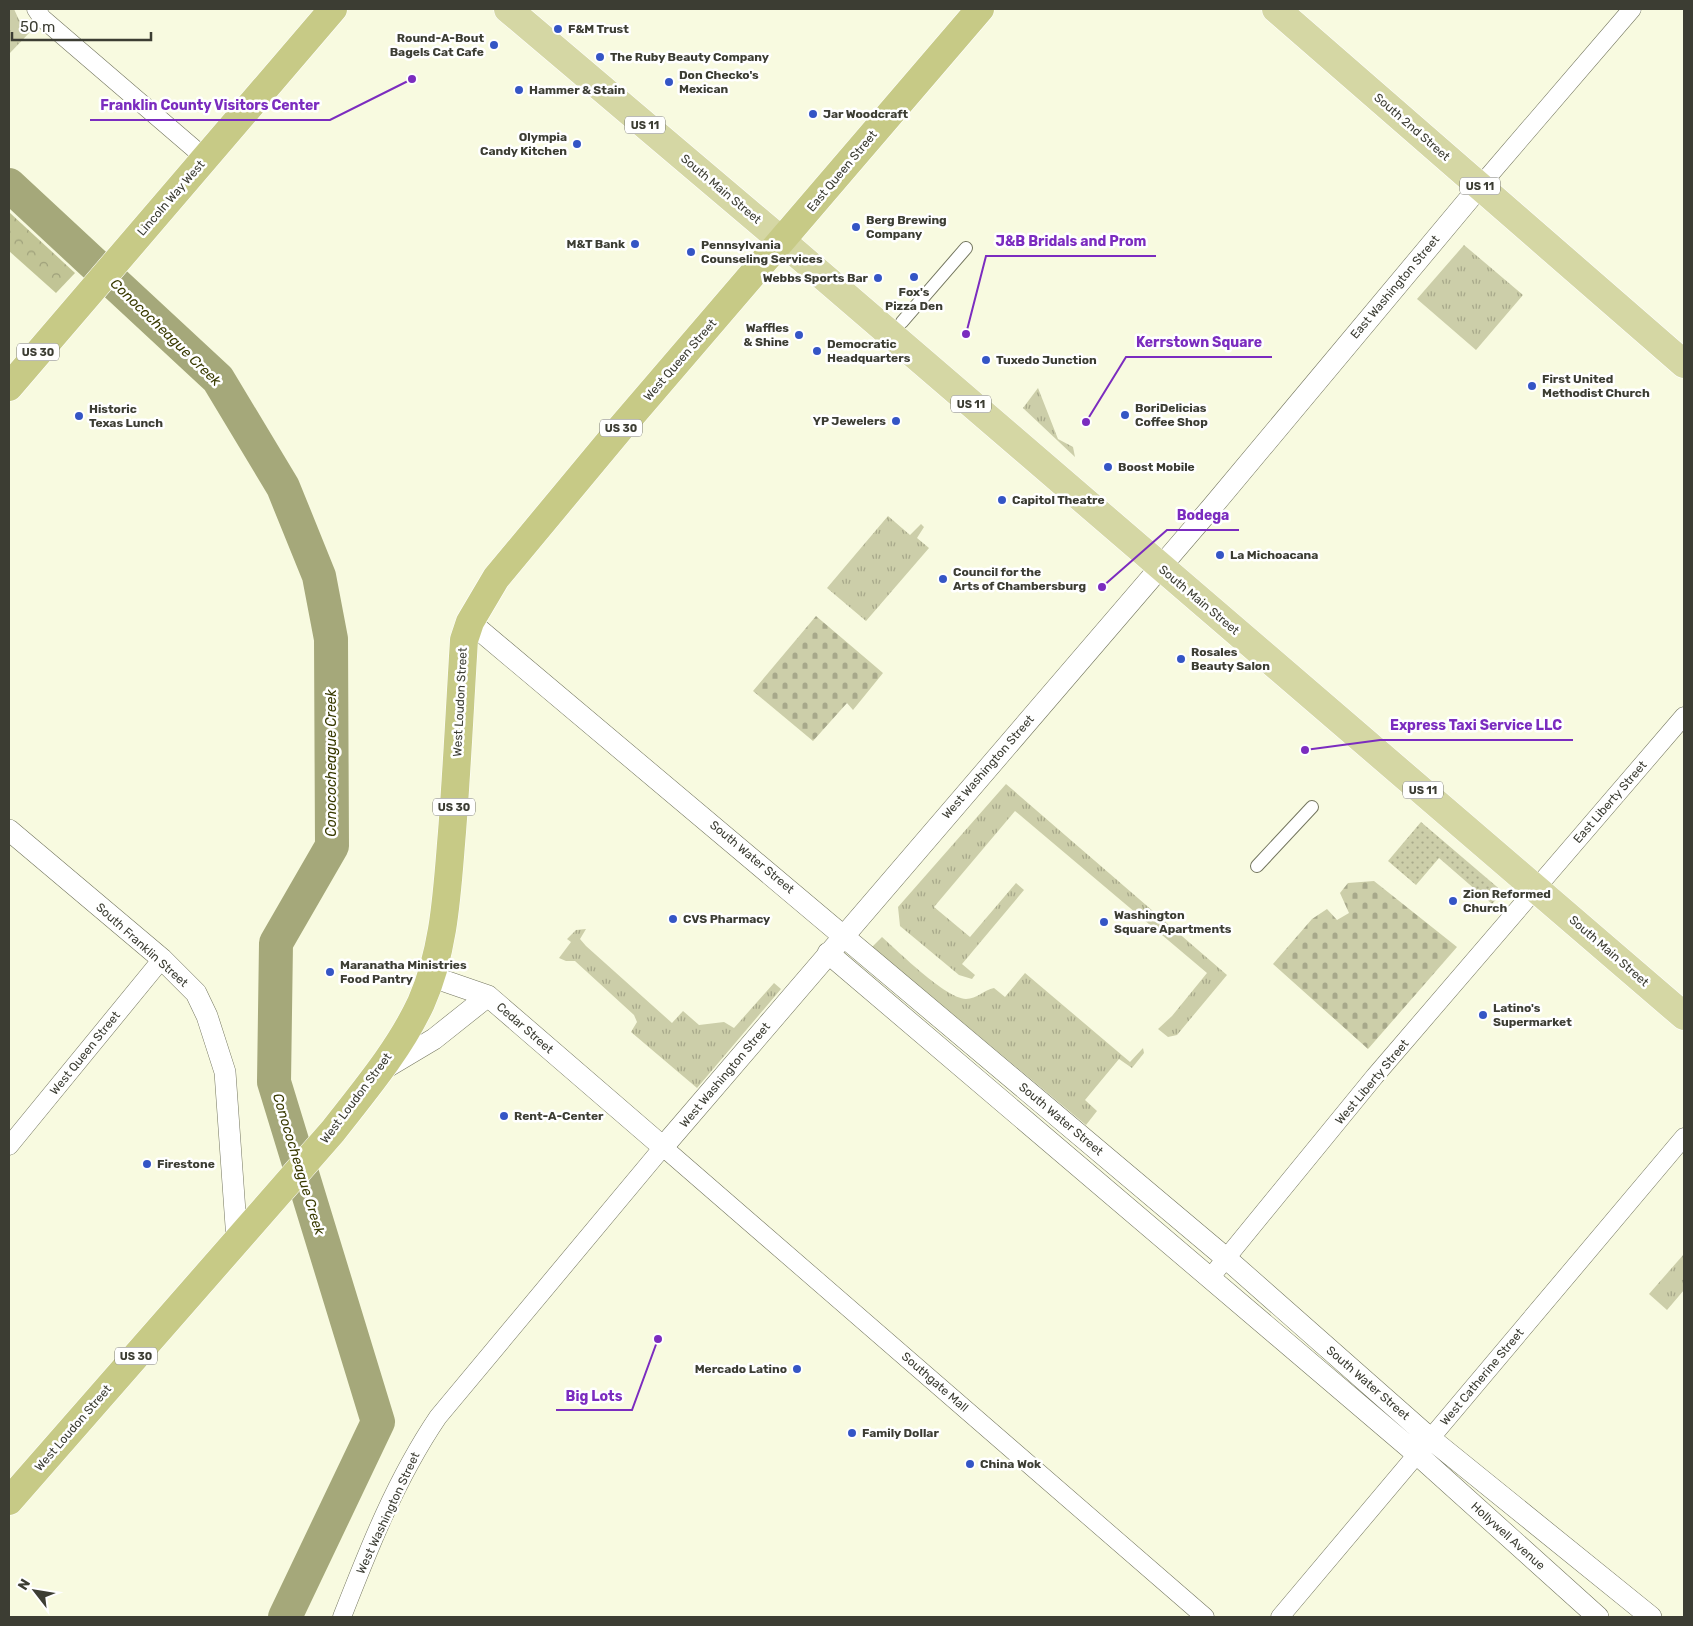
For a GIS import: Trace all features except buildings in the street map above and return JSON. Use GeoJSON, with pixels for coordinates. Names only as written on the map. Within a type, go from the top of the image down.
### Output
{"type":"FeatureCollection","features":[{"type":"Feature","properties":{"kind":"highway","name":"Lincoln Way West"},"geometry":{"type":"LineString","coordinates":[[9,387],[333,9]]}},
{"type":"Feature","properties":{"kind":"highway","name":"East Queen Street"},"geometry":{"type":"LineString","coordinates":[[782,241],[980,9]]}},
{"type":"Feature","properties":{"kind":"highway","name":"West Queen Street"},"geometry":{"type":"LineString","coordinates":[[470,622],[496,578],[782,241]]}},
{"type":"Feature","properties":{"kind":"highway","name":"West Loudon Street"},"geometry":{"type":"LineString","coordinates":[[9,1501],[333,1131],[378,1073],[403,1036],[421,1002],[430,976],[446,906],[464,640],[470,622]]}},
{"type":"Feature","properties":{"kind":"main road","name":"South Main Street"},"geometry":{"type":"LineString","coordinates":[[508,9],[782,241],[1684,1016]]}},
{"type":"Feature","properties":{"kind":"main road","name":"South 2nd Street"},"geometry":{"type":"LineString","coordinates":[[1276,9],[1684,364]]}},
{"type":"Feature","properties":{"kind":"street"},"geometry":{"type":"LineString","coordinates":[[36,9],[42,18],[205,158]]}},
{"type":"Feature","properties":{"kind":"street","name":"East Washington Street"},"geometry":{"type":"LineString","coordinates":[[1160,566],[1480,186],[1632,9]]}},
{"type":"Feature","properties":{"kind":"street"},"geometry":{"type":"LineString","coordinates":[[902,322],[966,248]]}},
{"type":"Feature","properties":{"kind":"street","name":"West Washington Street"},"geometry":{"type":"LineString","coordinates":[[342,1617],[370,1544],[409,1463],[438,1417],[663,1147],[1160,566]]}},
{"type":"Feature","properties":{"kind":"street","name":"South Water Street"},"geometry":{"type":"LineString","coordinates":[[470,622],[844,934],[1227,1259],[1425,1447]]}},
{"type":"Feature","properties":{"kind":"street","name":"East Liberty Street"},"geometry":{"type":"LineString","coordinates":[[1536,888],[1684,716]]}},
{"type":"Feature","properties":{"kind":"street"},"geometry":{"type":"LineString","coordinates":[[1257,866],[1312,807]]}},
{"type":"Feature","properties":{"kind":"street","name":"South Franklin Street"},"geometry":{"type":"LineString","coordinates":[[9,830],[162,959],[196,993],[207,1016],[225,1072],[237,1240]]}},
{"type":"Feature","properties":{"kind":"street","name":"West Liberty Street"},"geometry":{"type":"LineString","coordinates":[[1210,1278],[1376,1076],[1536,888]]}},
{"type":"Feature","properties":{"kind":"street","name":"South Water Street"},"geometry":{"type":"LineString","coordinates":[[828,953],[1210,1278],[1425,1447],[1651,1617]]}},
{"type":"Feature","properties":{"kind":"street","name":"West Queen Street"},"geometry":{"type":"LineString","coordinates":[[9,1146],[162,959]]}},
{"type":"Feature","properties":{"kind":"street"},"geometry":{"type":"LineString","coordinates":[[430,976],[488,996]]}},
{"type":"Feature","properties":{"kind":"street","name":"Cedar Street"},"geometry":{"type":"LineString","coordinates":[[378,1073],[434,1039],[488,996],[663,1147]]}},
{"type":"Feature","properties":{"kind":"street","name":"West Catherine Street"},"geometry":{"type":"LineString","coordinates":[[1280,1617],[1684,1137]]}},
{"type":"Feature","properties":{"kind":"street","name":"Southgate Mall"},"geometry":{"type":"LineString","coordinates":[[663,1147],[1205,1617]]}},
{"type":"Feature","properties":{"kind":"street","name":"Hollywell Avenue"},"geometry":{"type":"LineString","coordinates":[[1425,1447],[1598,1617]]}},
{"type":"Feature","properties":{"kind":"green space"},"geometry":{"type":"Polygon","coordinates":[[[9,9],[14,9],[19,20],[31,31],[9,54],[9,9]]]}},
{"type":"Feature","properties":{"kind":"green space"},"geometry":{"type":"Polygon","coordinates":[[[9,212],[75,273],[56,293],[9,251],[9,212]]]}},
{"type":"Feature","properties":{"kind":"green space"},"geometry":{"type":"Polygon","coordinates":[[[1464,245],[1523,295],[1476,350],[1417,299],[1464,245]]]}},
{"type":"Feature","properties":{"kind":"green space"},"geometry":{"type":"Polygon","coordinates":[[[1038,388],[1058,439],[1073,447],[1075,457],[1023,408],[1038,388]]]}},
{"type":"Feature","properties":{"kind":"green space"},"geometry":{"type":"Polygon","coordinates":[[[888,516],[910,535],[921,524],[924,527],[917,538],[929,548],[866,621],[827,588],[888,516]]]}},
{"type":"Feature","properties":{"kind":"green space"},"geometry":{"type":"Polygon","coordinates":[[[816,616],[883,673],[853,710],[847,703],[813,741],[753,691],[816,616]]]}},
{"type":"Feature","properties":{"kind":"green space"},"geometry":{"type":"Polygon","coordinates":[[[1006,784],[1227,975],[1177,1035],[1168,1037],[1158,1029],[1172,1016],[1207,973],[1015,811],[934,907],[970,937],[1016,883],[1024,890],[962,964],[975,975],[972,979],[959,975],[900,926],[898,907],[1006,784]]]}},
{"type":"Feature","properties":{"kind":"green space"},"geometry":{"type":"Polygon","coordinates":[[[1421,822],[1503,892],[1492,904],[1439,858],[1416,885],[1388,861],[1421,822]]]}},
{"type":"Feature","properties":{"kind":"green space"},"geometry":{"type":"Polygon","coordinates":[[[1374,881],[1457,947],[1368,1049],[1273,964],[1312,919],[1327,909],[1337,920],[1349,913],[1340,893],[1348,883],[1374,881]]]}},
{"type":"Feature","properties":{"kind":"green space"},"geometry":{"type":"Polygon","coordinates":[[[586,929],[580,939],[586,946],[672,1023],[683,1011],[699,1025],[724,1022],[734,1028],[774,983],[781,989],[697,1088],[631,1032],[637,1022],[634,1015],[575,961],[566,961],[559,958],[571,942],[567,939],[576,930],[586,929]]]}},
{"type":"Feature","properties":{"kind":"green space"},"geometry":{"type":"Polygon","coordinates":[[[882,937],[935,983],[957,997],[974,998],[994,988],[1005,997],[1025,973],[1130,1062],[1143,1048],[1144,1053],[1132,1068],[1119,1059],[1085,1100],[1097,1111],[1086,1125],[872,947],[882,937]]]}},
{"type":"Feature","properties":{"kind":"green space"},"geometry":{"type":"Polygon","coordinates":[[[1684,1254],[1684,1290],[1667,1310],[1649,1294],[1684,1254]]]}},
{"type":"Feature","properties":{"kind":"waterway","name":"Conococheague Creek"},"geometry":{"type":"LineString","coordinates":[[9,185],[218,379],[283,487],[319,576],[331,639],[332,846],[276,943],[274,1082],[378,1422],[285,1617]]}},
{"type":"Feature","properties":{"kind":"place","name":"F&M Trust"},"geometry":{"type":"Point","coordinates":[558,29]}},
{"type":"Feature","properties":{"kind":"place","name":"Round-A-Bout Bagels Cat Cafe"},"geometry":{"type":"Point","coordinates":[494,45]}},
{"type":"Feature","properties":{"kind":"place","name":"The Ruby Beauty Company"},"geometry":{"type":"Point","coordinates":[600,57]}},
{"type":"Feature","properties":{"kind":"place","name":"Franklin County Visitors Center"},"geometry":{"type":"Point","coordinates":[412,79]}},
{"type":"Feature","properties":{"kind":"place","name":"Don Checko's Mexican"},"geometry":{"type":"Point","coordinates":[669,82]}},
{"type":"Feature","properties":{"kind":"place","name":"Hammer & Stain"},"geometry":{"type":"Point","coordinates":[519,90]}},
{"type":"Feature","properties":{"kind":"place","name":"Jar Woodcraft"},"geometry":{"type":"Point","coordinates":[813,114]}},
{"type":"Feature","properties":{"kind":"place","name":"Olympia Candy Kitchen"},"geometry":{"type":"Point","coordinates":[577,144]}},
{"type":"Feature","properties":{"kind":"place","name":"Berg Brewing Company"},"geometry":{"type":"Point","coordinates":[856,227]}},
{"type":"Feature","properties":{"kind":"place","name":"M&T Bank"},"geometry":{"type":"Point","coordinates":[635,244]}},
{"type":"Feature","properties":{"kind":"place","name":"Pennsylvania Counseling Services"},"geometry":{"type":"Point","coordinates":[691,252]}},
{"type":"Feature","properties":{"kind":"place","name":"Fox's Pizza Den"},"geometry":{"type":"Point","coordinates":[914,277]}},
{"type":"Feature","properties":{"kind":"place","name":"Webbs Sports Bar"},"geometry":{"type":"Point","coordinates":[878,278]}},
{"type":"Feature","properties":{"kind":"place","name":"J&B Bridals and Prom"},"geometry":{"type":"Point","coordinates":[966,334]}},
{"type":"Feature","properties":{"kind":"place","name":"Waffles & Shine"},"geometry":{"type":"Point","coordinates":[799,335]}},
{"type":"Feature","properties":{"kind":"place","name":"Democratic Headquarters"},"geometry":{"type":"Point","coordinates":[817,351]}},
{"type":"Feature","properties":{"kind":"place","name":"Tuxedo Junction"},"geometry":{"type":"Point","coordinates":[986,360]}},
{"type":"Feature","properties":{"kind":"place","name":"First United Methodist Church"},"geometry":{"type":"Point","coordinates":[1532,386]}},
{"type":"Feature","properties":{"kind":"place","name":"BoriDelicias Coffee Shop"},"geometry":{"type":"Point","coordinates":[1125,415]}},
{"type":"Feature","properties":{"kind":"place","name":"Historic Texas Lunch"},"geometry":{"type":"Point","coordinates":[79,416]}},
{"type":"Feature","properties":{"kind":"place","name":"YP Jewelers"},"geometry":{"type":"Point","coordinates":[896,421]}},
{"type":"Feature","properties":{"kind":"place","name":"Kerrstown Square"},"geometry":{"type":"Point","coordinates":[1086,422]}},
{"type":"Feature","properties":{"kind":"place","name":"Boost Mobile"},"geometry":{"type":"Point","coordinates":[1108,467]}},
{"type":"Feature","properties":{"kind":"place","name":"Capitol Theatre"},"geometry":{"type":"Point","coordinates":[1002,500]}},
{"type":"Feature","properties":{"kind":"place","name":"La Michoacana"},"geometry":{"type":"Point","coordinates":[1220,555]}},
{"type":"Feature","properties":{"kind":"place","name":"Council for the Arts of Chambersburg"},"geometry":{"type":"Point","coordinates":[943,579]}},
{"type":"Feature","properties":{"kind":"place","name":"Bodega"},"geometry":{"type":"Point","coordinates":[1102,587]}},
{"type":"Feature","properties":{"kind":"place","name":"Rosales Beauty Salon"},"geometry":{"type":"Point","coordinates":[1181,659]}},
{"type":"Feature","properties":{"kind":"place","name":"Express Taxi Service LLC"},"geometry":{"type":"Point","coordinates":[1305,750]}},
{"type":"Feature","properties":{"kind":"place","name":"Zion Reformed Church"},"geometry":{"type":"Point","coordinates":[1453,901]}},
{"type":"Feature","properties":{"kind":"place","name":"CVS Pharmacy"},"geometry":{"type":"Point","coordinates":[673,919]}},
{"type":"Feature","properties":{"kind":"place","name":"Washington Square Apartments"},"geometry":{"type":"Point","coordinates":[1104,922]}},
{"type":"Feature","properties":{"kind":"place","name":"Maranatha Ministries Food Pantry"},"geometry":{"type":"Point","coordinates":[330,972]}},
{"type":"Feature","properties":{"kind":"place","name":"Latino's Supermarket"},"geometry":{"type":"Point","coordinates":[1483,1015]}},
{"type":"Feature","properties":{"kind":"place","name":"Rent-A-Center"},"geometry":{"type":"Point","coordinates":[504,1116]}},
{"type":"Feature","properties":{"kind":"place","name":"Firestone"},"geometry":{"type":"Point","coordinates":[147,1164]}},
{"type":"Feature","properties":{"kind":"place","name":"Big Lots"},"geometry":{"type":"Point","coordinates":[658,1339]}},
{"type":"Feature","properties":{"kind":"place","name":"Mercado Latino"},"geometry":{"type":"Point","coordinates":[797,1369]}},
{"type":"Feature","properties":{"kind":"place","name":"Family Dollar"},"geometry":{"type":"Point","coordinates":[852,1433]}},
{"type":"Feature","properties":{"kind":"place","name":"China Wok"},"geometry":{"type":"Point","coordinates":[970,1464]}}]}
